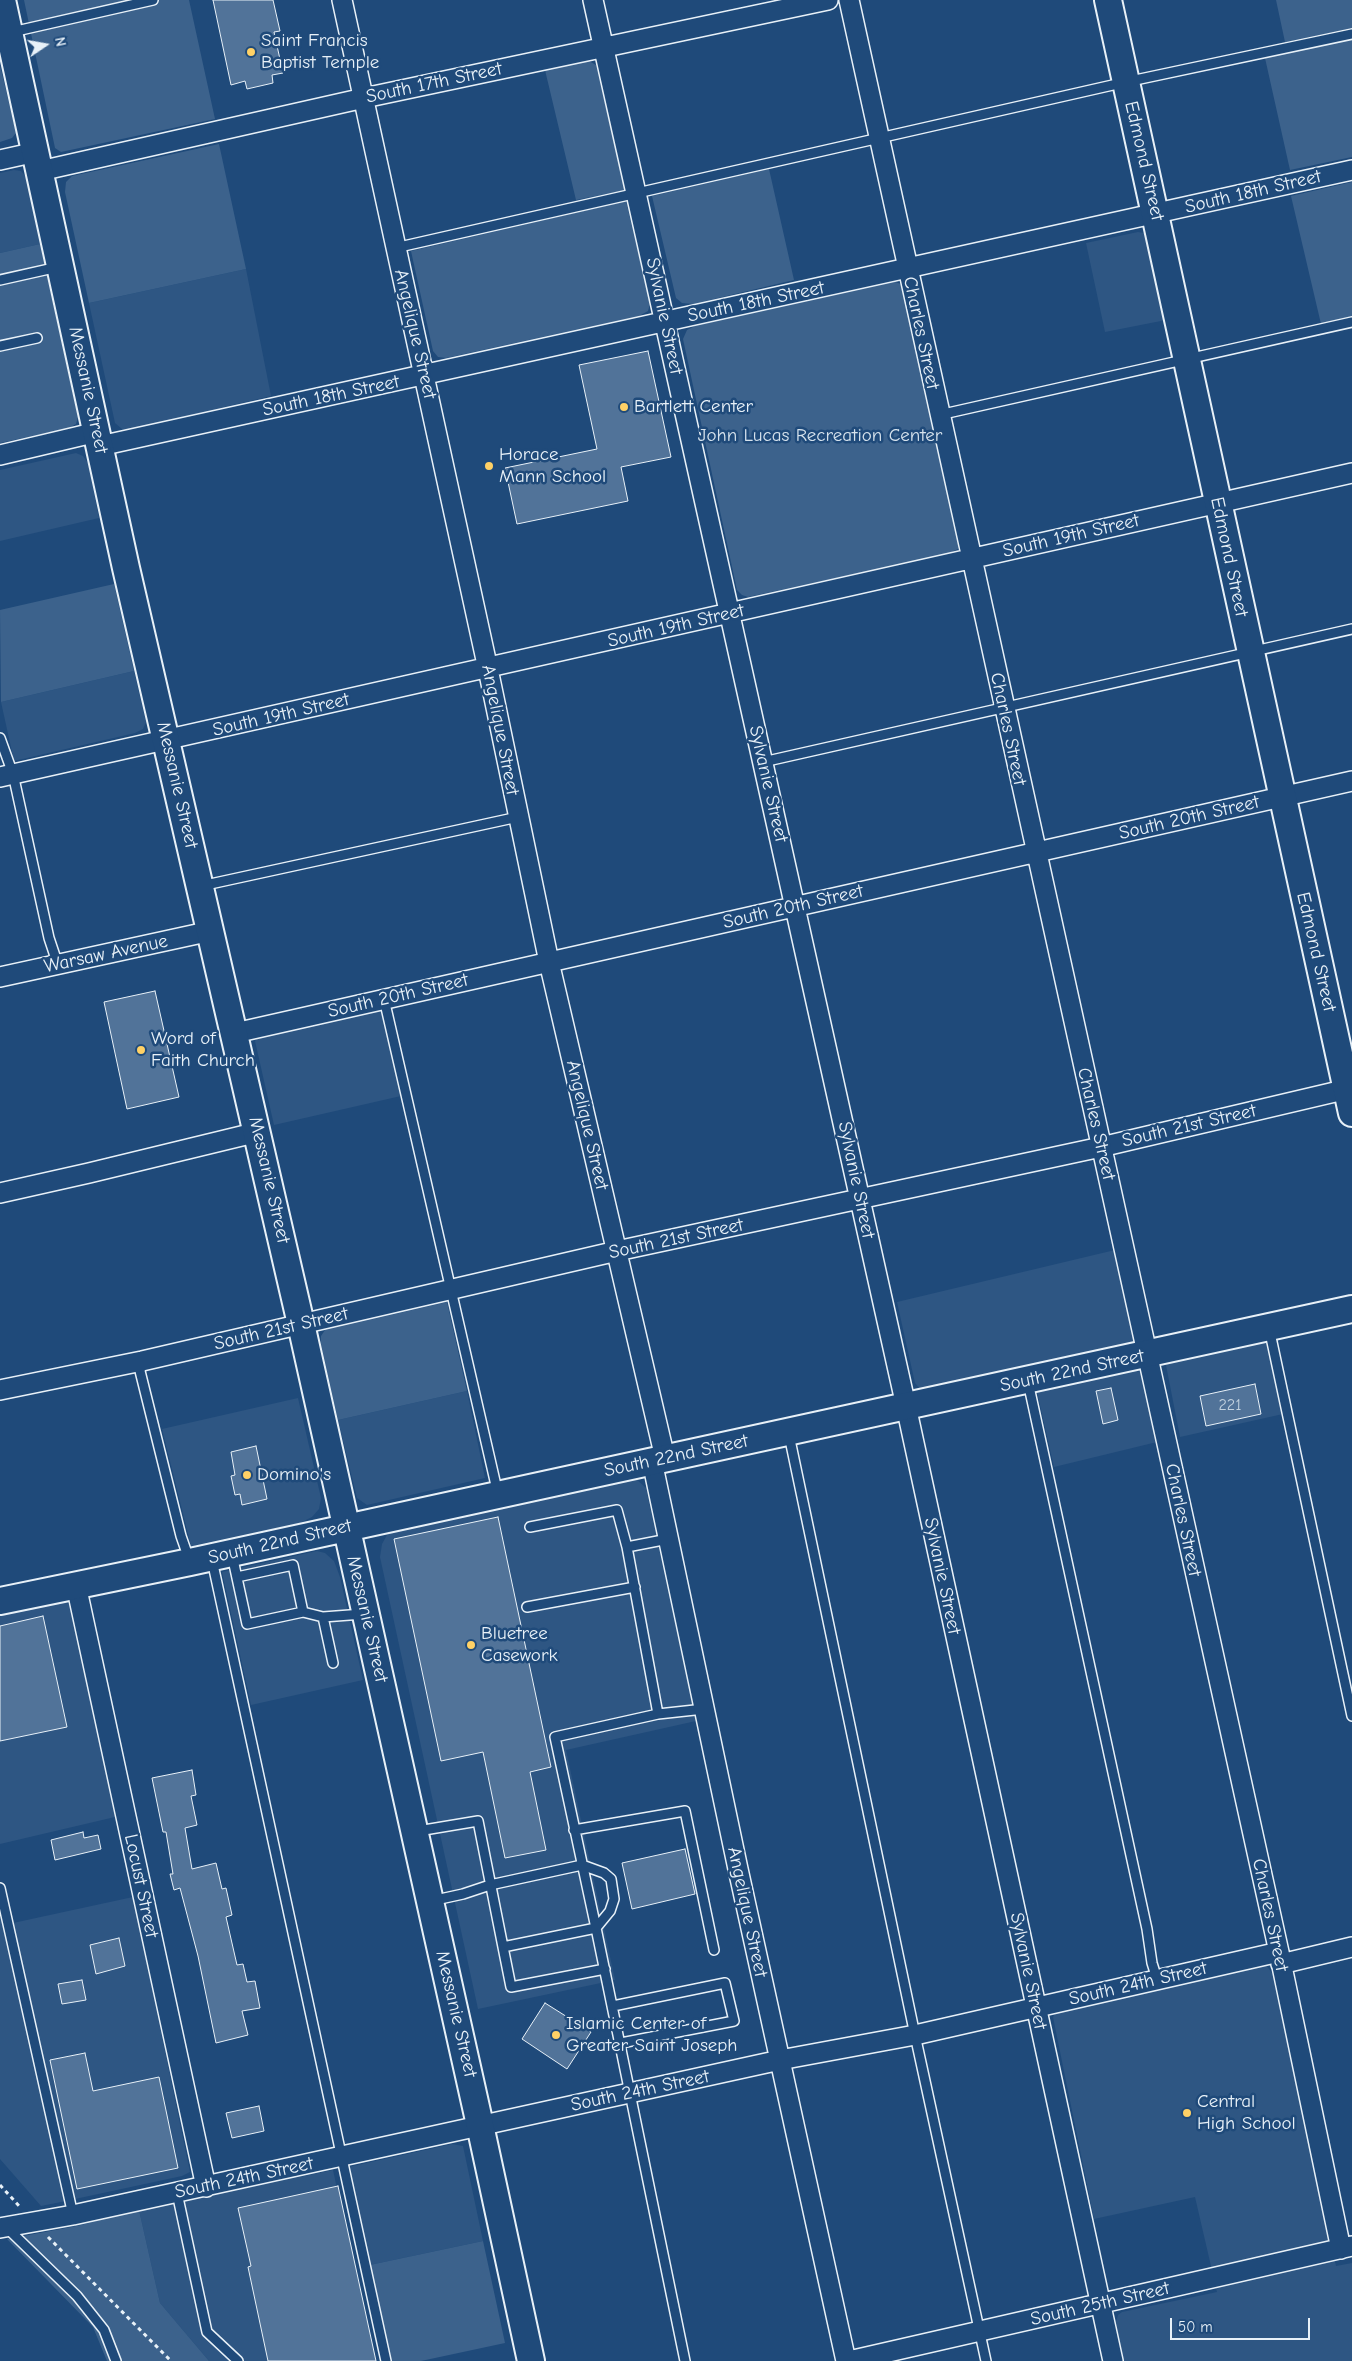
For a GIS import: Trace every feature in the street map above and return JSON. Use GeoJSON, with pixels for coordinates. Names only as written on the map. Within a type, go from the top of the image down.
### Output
{"type":"FeatureCollection","features":[{"type":"Feature","properties":{"kind":"street","name":"Angelique Street"},"geometry":{"type":"LineString","coordinates":[[342,0],[395,248],[425,376],[549,962],[617,1251],[658,1460],[668,1539],[780,2060],[848,2361]]}},
{"type":"Feature","properties":{"kind":"street","name":"Sylvanie Street"},"geometry":{"type":"LineString","coordinates":[[593,0],[638,194],[906,1406],[1113,2361]]}},
{"type":"Feature","properties":{"kind":"street","name":"South 17th Street"},"geometry":{"type":"LineString","coordinates":[[0,160],[38,161],[364,98],[828,0]]}},
{"type":"Feature","properties":{"kind":"street","name":"Charles Street"},"geometry":{"type":"LineString","coordinates":[[849,0],[970,558],[1280,1958],[1347,2248]]}},
{"type":"Feature","properties":{"kind":"street","name":"Edmond Street"},"geometry":{"type":"LineString","coordinates":[[1108,0],[1250,653],[1350,1097]]}},
{"type":"Feature","properties":{"kind":"street","name":"Messanie Street"},"geometry":{"type":"LineString","coordinates":[[4,16],[38,161],[166,740],[258,1132],[347,1527],[531,2361]]}},
{"type":"Feature","properties":{"kind":"street","name":"South 18th Street"},"geometry":{"type":"LineString","coordinates":[[0,454],[99,439],[425,376],[1352,170]]}},
{"type":"Feature","properties":{"kind":"street","name":"South 19th Street"},"geometry":{"type":"LineString","coordinates":[[6,776],[1352,473]]}},
{"type":"Feature","properties":{"kind":"street","name":"South 20th Street"},"geometry":{"type":"LineString","coordinates":[[235,1033],[1352,781]]}},
{"type":"Feature","properties":{"kind":"street","name":"Warsaw Avenue"},"geometry":{"type":"LineString","coordinates":[[0,977],[211,931]]}},
{"type":"Feature","properties":{"kind":"street","name":"South 21st Street"},"geometry":{"type":"LineString","coordinates":[[0,1390],[142,1360],[617,1251],[1101,1147],[1350,1097]]}},
{"type":"Feature","properties":{"kind":"street"},"geometry":{"type":"LineString","coordinates":[[0,1192],[89,1173],[258,1132]]}},
{"type":"Feature","properties":{"kind":"street","name":"South 22nd Street"},"geometry":{"type":"LineString","coordinates":[[0,1601],[76,1584],[217,1562],[347,1527],[1147,1356],[1352,1309]]}},
{"type":"Feature","properties":{"kind":"street","name":"Locust Street"},"geometry":{"type":"LineString","coordinates":[[76,1584],[206,2187]]}},
{"type":"Feature","properties":{"kind":"street","name":"South 24th Street"},"geometry":{"type":"LineString","coordinates":[[3,2227],[74,2215],[206,2187],[780,2060],[915,2035],[1157,1979],[1352,1947]]}},
{"type":"Feature","properties":{"kind":"street","name":"South 25th Street"},"geometry":{"type":"LineString","coordinates":[[848,2361],[1347,2248]]}},
{"type":"Feature","properties":{"kind":"lane"},"geometry":{"type":"LineString","coordinates":[[4,16],[153,0]]}},
{"type":"Feature","properties":{"kind":"lane"},"geometry":{"type":"LineString","coordinates":[[395,248],[1126,82],[1352,34]]}},
{"type":"Feature","properties":{"kind":"lane"},"geometry":{"type":"LineString","coordinates":[[0,280],[60,267]]}},
{"type":"Feature","properties":{"kind":"lane"},"geometry":{"type":"LineString","coordinates":[[939,415],[1352,322]]}},
{"type":"Feature","properties":{"kind":"lane"},"geometry":{"type":"LineString","coordinates":[[0,346],[37,338]]}},
{"type":"Feature","properties":{"kind":"lane"},"geometry":{"type":"LineString","coordinates":[[763,762],[1352,629]]}},
{"type":"Feature","properties":{"kind":"lane"},"geometry":{"type":"LineString","coordinates":[[0,738],[6,776],[49,938],[58,964]]}},
{"type":"Feature","properties":{"kind":"lane"},"geometry":{"type":"LineString","coordinates":[[201,886],[518,817]]}},
{"type":"Feature","properties":{"kind":"lane"},"geometry":{"type":"LineString","coordinates":[[384,1000],[498,1495]]}},
{"type":"Feature","properties":{"kind":"lane"},"geometry":{"type":"LineString","coordinates":[[1269,1328],[1352,1716]]}},
{"type":"Feature","properties":{"kind":"lane"},"geometry":{"type":"LineString","coordinates":[[142,1360],[140,1371],[181,1536],[217,1562],[247,1624],[303,1612],[322,1617],[366,1613]]}},
{"type":"Feature","properties":{"kind":"lane"},"geometry":{"type":"LineString","coordinates":[[1028,1381],[1147,1929],[1152,1963],[1157,1979]]}},
{"type":"Feature","properties":{"kind":"lane"},"geometry":{"type":"LineString","coordinates":[[788,1432],[986,2361]]}},
{"type":"Feature","properties":{"kind":"lane"},"geometry":{"type":"LineString","coordinates":[[530,1527],[617,1510],[628,1547],[658,1714]]}},
{"type":"Feature","properties":{"kind":"lane"},"geometry":{"type":"LineString","coordinates":[[628,1547],[668,1539]]}},
{"type":"Feature","properties":{"kind":"lane"},"geometry":{"type":"LineString","coordinates":[[217,1562],[293,1565],[303,1612]]}},
{"type":"Feature","properties":{"kind":"lane"},"geometry":{"type":"LineString","coordinates":[[217,1562],[341,2157],[386,2361]]}},
{"type":"Feature","properties":{"kind":"lane"},"geometry":{"type":"LineString","coordinates":[[527,1607],[635,1587]]}},
{"type":"Feature","properties":{"kind":"lane"},"geometry":{"type":"LineString","coordinates":[[322,1617],[333,1662]]}},
{"type":"Feature","properties":{"kind":"lane"},"geometry":{"type":"LineString","coordinates":[[685,2361],[621,2043],[555,1737],[658,1714],[704,1710]]}},
{"type":"Feature","properties":{"kind":"lane"},"geometry":{"type":"LineString","coordinates":[[574,1830],[684,1811],[714,1950]]}},
{"type":"Feature","properties":{"kind":"lane"},"geometry":{"type":"LineString","coordinates":[[415,1832],[478,1820],[510,1987],[605,1969]]}},
{"type":"Feature","properties":{"kind":"lane"},"geometry":{"type":"LineString","coordinates":[[430,1901],[463,1894],[490,1885],[582,1865],[604,1872],[611,1879],[614,1899],[610,1910],[596,1928],[503,1947]]}},
{"type":"Feature","properties":{"kind":"lane"},"geometry":{"type":"LineString","coordinates":[[0,1888],[74,2215]]}},
{"type":"Feature","properties":{"kind":"lane"},"geometry":{"type":"LineString","coordinates":[[613,2006],[725,1983],[734,2021],[621,2043]]}},
{"type":"Feature","properties":{"kind":"lane"},"geometry":{"type":"LineString","coordinates":[[177,2193],[207,2332],[238,2361]]}},
{"type":"Feature","properties":{"kind":"lane"},"geometry":{"type":"LineString","coordinates":[[3,2227],[77,2296],[104,2330],[116,2361]]}},
{"type":"Feature","properties":{"kind":"path"},"geometry":{"type":"LineString","coordinates":[[0,2185],[33,2222],[171,2361]]}},
{"type":"Feature","properties":{"kind":"shaded area"},"geometry":{"type":"Polygon","coordinates":[[[14,170],[21,171],[27,178],[40,244],[0,253],[0,173],[14,170]]]}},
{"type":"Feature","properties":{"kind":"shaded area"},"geometry":{"type":"Polygon","coordinates":[[[1138,232],[1144,233],[1148,239],[1166,320],[1105,332],[1086,243],[1138,232]]]}},
{"type":"Feature","properties":{"kind":"shaded area"},"geometry":{"type":"Polygon","coordinates":[[[246,269],[271,396],[131,429],[122,429],[115,423],[89,303],[246,269]]]}},
{"type":"Feature","properties":{"kind":"shaded area"},"geometry":{"type":"Polygon","coordinates":[[[76,453],[83,456],[88,463],[99,518],[0,541],[0,470],[76,453]]]}},
{"type":"Feature","properties":{"kind":"shaded area"},"geometry":{"type":"Polygon","coordinates":[[[134,671],[146,722],[143,729],[135,733],[14,761],[1,702],[134,671]]]}},
{"type":"Feature","properties":{"kind":"shaded area"},"geometry":{"type":"Polygon","coordinates":[[[381,1008],[401,1096],[274,1125],[255,1041],[258,1037],[381,1008]]]}},
{"type":"Feature","properties":{"kind":"shaded area"},"geometry":{"type":"Polygon","coordinates":[[[1115,1250],[1134,1332],[1133,1341],[1126,1346],[921,1390],[915,1383],[897,1302],[1115,1250]]]}},
{"type":"Feature","properties":{"kind":"shaded area"},"geometry":{"type":"Polygon","coordinates":[[[1267,1340],[1283,1414],[1180,1437],[1166,1365],[1170,1361],[1267,1340]]]}},
{"type":"Feature","properties":{"kind":"shaded area"},"geometry":{"type":"Polygon","coordinates":[[[1132,1370],[1140,1372],[1144,1381],[1157,1442],[1054,1467],[1037,1392],[1132,1370]]]}},
{"type":"Feature","properties":{"kind":"shaded area"},"geometry":{"type":"Polygon","coordinates":[[[467,1391],[485,1478],[367,1505],[357,1498],[338,1420],[467,1391]]]}},
{"type":"Feature","properties":{"kind":"shaded area"},"geometry":{"type":"Polygon","coordinates":[[[298,1398],[321,1498],[319,1509],[312,1517],[300,1523],[191,1546],[162,1429],[298,1398]]]}},
{"type":"Feature","properties":{"kind":"shaded area"},"geometry":{"type":"Polygon","coordinates":[[[635,1478],[646,1488],[696,1721],[566,1750],[615,1980],[478,2009],[380,1557],[382,1544],[387,1535],[401,1529],[635,1478]]]}},
{"type":"Feature","properties":{"kind":"shaded area"},"geometry":{"type":"Polygon","coordinates":[[[317,1551],[325,1553],[334,1561],[340,1577],[363,1680],[251,1705],[222,1572],[317,1551]]]}},
{"type":"Feature","properties":{"kind":"shaded area"},"geometry":{"type":"Polygon","coordinates":[[[57,1600],[69,1604],[74,1620],[115,1817],[0,1844],[0,1612],[57,1600]]]}},
{"type":"Feature","properties":{"kind":"shaded area"},"geometry":{"type":"Polygon","coordinates":[[[133,1897],[190,2172],[182,2176],[75,2199],[13,1923],[133,1897]]]}},
{"type":"Feature","properties":{"kind":"shaded area"},"geometry":{"type":"Polygon","coordinates":[[[0,1907],[66,2201],[41,2206],[0,2159],[0,1907]]]}},
{"type":"Feature","properties":{"kind":"shaded area","name":"Central High School"},"geometry":{"type":"Polygon","coordinates":[[[1256,1964],[1266,1965],[1272,1973],[1336,2266],[1352,2263],[1352,2361],[1123,2361],[1116,2322],[1118,2315],[1122,2312],[1217,2292],[1195,2197],[1094,2219],[1053,2017],[1057,2011],[1256,1964]]]}},
{"type":"Feature","properties":{"kind":"shaded area"},"geometry":{"type":"Polygon","coordinates":[[[452,2144],[463,2146],[483,2241],[365,2266],[344,2168],[452,2144]]]}},
{"type":"Feature","properties":{"kind":"shaded area"},"geometry":{"type":"Polygon","coordinates":[[[333,2170],[374,2361],[209,2361],[160,2303],[139,2210],[333,2170]]]}},
{"type":"Feature","properties":{"kind":"green space"},"geometry":{"type":"Polygon","coordinates":[[[24,0],[189,0],[215,119],[61,152],[55,148],[24,0]]]}},
{"type":"Feature","properties":{"kind":"green space"},"geometry":{"type":"Polygon","coordinates":[[[1276,0],[1352,0],[1352,28],[1285,42],[1276,0]]]}},
{"type":"Feature","properties":{"kind":"green space"},"geometry":{"type":"Polygon","coordinates":[[[1352,39],[1352,157],[1290,170],[1265,58],[1352,39]]]}},
{"type":"Feature","properties":{"kind":"green space"},"geometry":{"type":"Polygon","coordinates":[[[589,61],[596,65],[625,190],[576,200],[545,70],[589,61]]]}},
{"type":"Feature","properties":{"kind":"green space"},"geometry":{"type":"Polygon","coordinates":[[[0,65],[16,133],[12,138],[0,142],[0,65]]]}},
{"type":"Feature","properties":{"kind":"green space"},"geometry":{"type":"Polygon","coordinates":[[[219,144],[246,269],[89,303],[65,192],[66,182],[72,176],[219,144]]]}},
{"type":"Feature","properties":{"kind":"green space"},"geometry":{"type":"Polygon","coordinates":[[[769,169],[794,280],[693,304],[682,303],[676,298],[652,196],[769,169]]]}},
{"type":"Feature","properties":{"kind":"green space"},"geometry":{"type":"Polygon","coordinates":[[[1352,182],[1352,317],[1321,324],[1291,196],[1352,182]]]}},
{"type":"Feature","properties":{"kind":"green space"},"geometry":{"type":"Polygon","coordinates":[[[626,201],[650,304],[648,311],[639,316],[446,358],[438,357],[433,351],[411,251],[626,201]]]}},
{"type":"Feature","properties":{"kind":"green space"},"geometry":{"type":"Polygon","coordinates":[[[40,244],[78,417],[76,424],[69,428],[0,443],[0,253],[40,244]]]}},
{"type":"Feature","properties":{"kind":"green space","name":"John Lucas Recreation Center"},"geometry":{"type":"Polygon","coordinates":[[[895,282],[901,284],[906,293],[960,543],[958,549],[947,554],[748,597],[742,595],[737,590],[683,339],[687,330],[695,326],[895,282]]]}},
{"type":"Feature","properties":{"kind":"green space"},"geometry":{"type":"Polygon","coordinates":[[[114,584],[134,671],[1,702],[0,610],[114,584]]]}},
{"type":"Feature","properties":{"kind":"green space"},"geometry":{"type":"Polygon","coordinates":[[[447,1302],[467,1391],[338,1420],[321,1344],[321,1336],[325,1330],[447,1302]]]}},
{"type":"Feature","properties":{"kind":"green space"},"geometry":{"type":"Polygon","coordinates":[[[139,2210],[160,2303],[209,2361],[107,2361],[93,2327],[7,2239],[77,2226],[139,2210]]]}},
{"type":"Feature","properties":{"kind":"green space"},"geometry":{"type":"Polygon","coordinates":[[[483,2241],[505,2343],[421,2361],[386,2361],[365,2266],[483,2241]]]}},
{"type":"Feature","properties":{"kind":"building","name":"Saint Francis Baptist Temple"},"geometry":{"type":"Polygon","coordinates":[[[213,0],[273,0],[280,31],[274,32],[283,73],[272,75],[273,83],[247,89],[245,81],[231,85],[213,0]]]}},
{"type":"Feature","properties":{"kind":"building","name":"Bartlett Center"},"geometry":{"type":"Polygon","coordinates":[[[648,351],[671,457],[621,467],[628,501],[517,524],[505,468],[597,449],[579,365],[648,351]]]}},
{"type":"Feature","properties":{"kind":"building","name":"Word of Faith Church"},"geometry":{"type":"Polygon","coordinates":[[[155,991],[179,1097],[127,1109],[104,1002],[155,991]]]}},
{"type":"Feature","properties":{"kind":"building"},"geometry":{"type":"Polygon","coordinates":[[[1255,1384],[1261,1414],[1206,1426],[1200,1396],[1255,1384]]]}},
{"type":"Feature","properties":{"kind":"building"},"geometry":{"type":"Polygon","coordinates":[[[1111,1388],[1118,1420],[1103,1424],[1096,1391],[1111,1388]]]}},
{"type":"Feature","properties":{"kind":"building","name":"Domino's"},"geometry":{"type":"Polygon","coordinates":[[[256,1446],[267,1499],[242,1505],[240,1494],[235,1495],[231,1476],[235,1475],[231,1452],[256,1446]]]}},
{"type":"Feature","properties":{"kind":"building","name":"Bluetree Casework"},"geometry":{"type":"Polygon","coordinates":[[[498,1517],[551,1767],[530,1772],[546,1850],[505,1858],[483,1752],[441,1761],[394,1539],[498,1517]]]}},
{"type":"Feature","properties":{"kind":"building"},"geometry":{"type":"Polygon","coordinates":[[[43,1616],[67,1727],[0,1741],[0,1626],[43,1616]]]}},
{"type":"Feature","properties":{"kind":"building"},"geometry":{"type":"Polygon","coordinates":[[[192,1770],[196,1795],[191,1796],[197,1825],[185,1828],[192,1869],[216,1863],[222,1889],[226,1888],[232,1915],[226,1917],[237,1965],[243,1964],[247,1982],[255,1981],[260,2008],[242,2011],[248,2035],[216,2043],[198,1956],[180,1888],[174,1890],[170,1874],[173,1874],[166,1832],[163,1832],[152,1778],[192,1770]]]}},
{"type":"Feature","properties":{"kind":"building"},"geometry":{"type":"Polygon","coordinates":[[[83,1832],[84,1838],[98,1835],[101,1849],[55,1860],[51,1840],[83,1832]]]}},
{"type":"Feature","properties":{"kind":"building"},"geometry":{"type":"Polygon","coordinates":[[[685,1849],[695,1894],[632,1909],[622,1863],[685,1849]]]}},
{"type":"Feature","properties":{"kind":"building"},"geometry":{"type":"Polygon","coordinates":[[[119,1938],[125,1966],[96,1974],[90,1945],[119,1938]]]}},
{"type":"Feature","properties":{"kind":"building"},"geometry":{"type":"Polygon","coordinates":[[[82,1980],[86,2000],[62,2004],[58,1984],[82,1980]]]}},
{"type":"Feature","properties":{"kind":"building","name":"Islamic Center of Greater Saint Joseph"},"geometry":{"type":"Polygon","coordinates":[[[545,2003],[591,2032],[567,2069],[522,2039],[545,2003]]]}},
{"type":"Feature","properties":{"kind":"building"},"geometry":{"type":"Polygon","coordinates":[[[85,2053],[93,2091],[159,2077],[178,2168],[77,2189],[50,2060],[85,2053]]]}},
{"type":"Feature","properties":{"kind":"building"},"geometry":{"type":"Polygon","coordinates":[[[259,2106],[264,2131],[232,2138],[226,2113],[259,2106]]]}},
{"type":"Feature","properties":{"kind":"building"},"geometry":{"type":"Polygon","coordinates":[[[338,2186],[376,2361],[268,2361],[248,2267],[251,2266],[238,2208],[338,2186]]]}},
{"type":"Feature","properties":{"kind":"place","name":"Saint Francis Baptist Temple"},"geometry":{"type":"Point","coordinates":[251,52]}},
{"type":"Feature","properties":{"kind":"place","name":"Bartlett Center"},"geometry":{"type":"Point","coordinates":[624,407]}},
{"type":"Feature","properties":{"kind":"place","name":"Horace Mann School"},"geometry":{"type":"Point","coordinates":[489,466]}},
{"type":"Feature","properties":{"kind":"place","name":"Word of Faith Church"},"geometry":{"type":"Point","coordinates":[141,1050]}},
{"type":"Feature","properties":{"kind":"place","name":"Domino's"},"geometry":{"type":"Point","coordinates":[247,1475]}},
{"type":"Feature","properties":{"kind":"place","name":"Bluetree Casework"},"geometry":{"type":"Point","coordinates":[471,1645]}},
{"type":"Feature","properties":{"kind":"place","name":"Islamic Center of Greater Saint Joseph"},"geometry":{"type":"Point","coordinates":[556,2035]}},
{"type":"Feature","properties":{"kind":"place","name":"Central High School"},"geometry":{"type":"Point","coordinates":[1187,2113]}}]}
